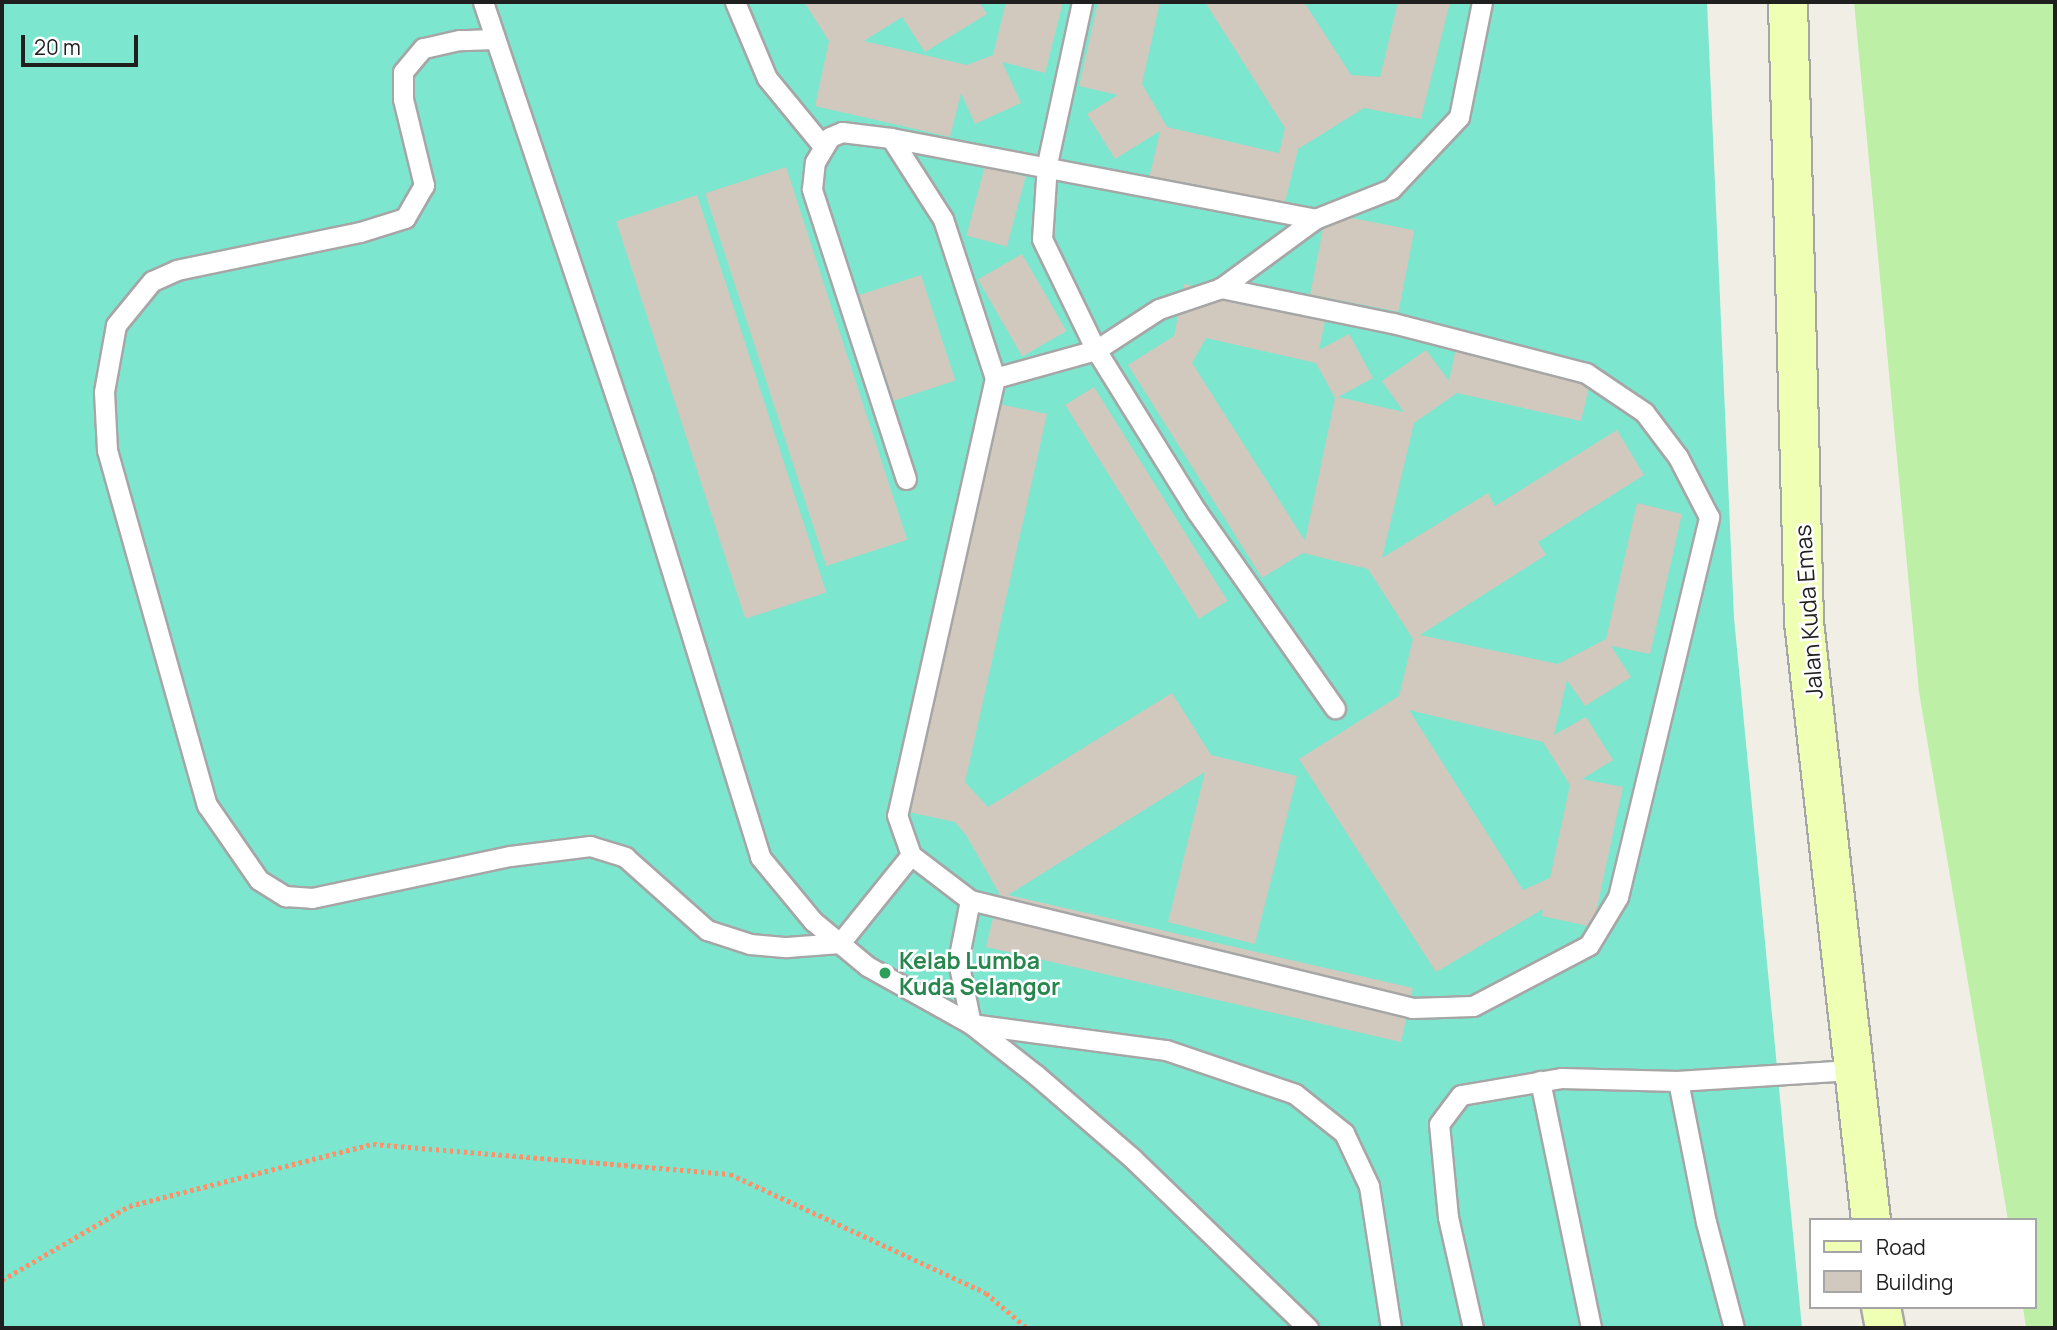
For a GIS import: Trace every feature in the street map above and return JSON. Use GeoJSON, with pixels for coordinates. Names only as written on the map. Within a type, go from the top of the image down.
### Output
{"type":"FeatureCollection","features":[{"type":"Feature","properties":{"kind":"street","name":"Jalan Kuda Emas"},"geometry":{"type":"LineString","coordinates":[[1788,2],[1804,622],[1871,1218]]}},
{"type":"Feature","properties":{"kind":"street"},"geometry":{"type":"LineString","coordinates":[[1881,1309],[1885,1328]]}},
{"type":"Feature","properties":{"kind":"lane"},"geometry":{"type":"LineString","coordinates":[[483,2],[643,478],[760,857],[813,921],[867,966],[971,1024],[1132,1158],[1308,1328]]}},
{"type":"Feature","properties":{"kind":"lane"},"geometry":{"type":"LineString","coordinates":[[735,2],[767,78],[822,145]]}},
{"type":"Feature","properties":{"kind":"lane"},"geometry":{"type":"LineString","coordinates":[[1082,2],[1047,164],[1042,239],[1096,350],[1197,512],[1335,708]]}},
{"type":"Feature","properties":{"kind":"lane"},"geometry":{"type":"LineString","coordinates":[[995,378],[1096,350],[1159,309],[1221,289],[1315,219],[1391,189],[1460,117],[1482,2]]}},
{"type":"Feature","properties":{"kind":"lane"},"geometry":{"type":"LineString","coordinates":[[494,39],[459,40],[423,48],[403,72],[403,99],[424,185],[405,218],[360,233],[177,270],[152,281],[116,325],[104,392],[107,450],[207,805],[259,880],[285,896],[312,898],[510,856],[590,846],[625,857],[707,930],[750,944],[840,943]]}},
{"type":"Feature","properties":{"kind":"lane"},"geometry":{"type":"LineString","coordinates":[[906,479],[813,189],[822,145],[842,132],[1047,164],[1315,219]]}},
{"type":"Feature","properties":{"kind":"lane"},"geometry":{"type":"LineString","coordinates":[[891,138],[943,219],[995,378],[897,815],[911,855],[970,900],[1412,1008],[1473,1006],[1589,945],[1618,897],[1709,517],[1678,457],[1644,412],[1586,373],[1392,323],[1221,289]]}},
{"type":"Feature","properties":{"kind":"lane"},"geometry":{"type":"LineString","coordinates":[[840,943],[911,855]]}},
{"type":"Feature","properties":{"kind":"lane"},"geometry":{"type":"LineString","coordinates":[[970,900],[958,961],[971,1024]]}},
{"type":"Feature","properties":{"kind":"lane"},"geometry":{"type":"LineString","coordinates":[[971,1024],[1166,1050],[1295,1094],[1344,1133],[1369,1186],[1391,1328]]}},
{"type":"Feature","properties":{"kind":"lane"},"geometry":{"type":"LineString","coordinates":[[1473,1328],[1448,1217],[1439,1124],[1461,1095],[1540,1081],[1678,1081],[1854,1070]]}},
{"type":"Feature","properties":{"kind":"lane"},"geometry":{"type":"LineString","coordinates":[[1540,1081],[1591,1328]]}},
{"type":"Feature","properties":{"kind":"lane"},"geometry":{"type":"LineString","coordinates":[[1678,1081],[1706,1222],[1734,1328]]}},
{"type":"Feature","properties":{"kind":"path"},"geometry":{"type":"LineString","coordinates":[[2,1280],[129,1206],[373,1143],[730,1174],[986,1293],[1027,1328]]}},
{"type":"Feature","properties":{"kind":"green space"},"geometry":{"type":"Polygon","coordinates":[[[1854,2],[2055,2],[2055,1328],[2026,1328],[2023,1309],[2036,1309],[2036,1218],[2008,1218],[1919,692],[1854,2]]]}},
{"type":"Feature","properties":{"kind":"shaded area","name":"Kelab Lumba Kuda Selangor"},"geometry":{"type":"Polygon","coordinates":[[[2,2],[1707,2],[1734,618],[1802,1328],[2,1328],[2,2]]]}},
{"type":"Feature","properties":{"kind":"building"},"geometry":{"type":"Polygon","coordinates":[[[804,2],[979,2],[987,14],[925,52],[902,17],[864,41],[967,65],[993,55],[1006,2],[1063,2],[1045,73],[1002,62],[1021,103],[975,124],[961,93],[950,137],[815,106],[829,41],[804,2]]]}},
{"type":"Feature","properties":{"kind":"building"},"geometry":{"type":"Polygon","coordinates":[[[1098,2],[1160,2],[1142,84],[1167,127],[1279,153],[1285,128],[1205,2],[1304,2],[1351,75],[1380,77],[1398,2],[1450,2],[1421,119],[1364,108],[1298,149],[1282,214],[1148,183],[1160,131],[1115,159],[1087,114],[1118,95],[1079,86],[1098,2]]]}},
{"type":"Feature","properties":{"kind":"building"},"geometry":{"type":"Polygon","coordinates":[[[985,166],[1026,177],[1007,246],[966,236],[985,166]]]}},
{"type":"Feature","properties":{"kind":"building"},"geometry":{"type":"Polygon","coordinates":[[[786,167],[907,540],[826,566],[705,193],[786,167]]]}},
{"type":"Feature","properties":{"kind":"building"},"geometry":{"type":"Polygon","coordinates":[[[697,195],[826,593],[745,619],[616,221],[697,195]]]}},
{"type":"Feature","properties":{"kind":"building"},"geometry":{"type":"Polygon","coordinates":[[[1326,213],[1414,230],[1399,312],[1310,294],[1326,213]]]}},
{"type":"Feature","properties":{"kind":"building"},"geometry":{"type":"Polygon","coordinates":[[[1022,254],[1066,331],[1022,357],[978,280],[1022,254]]]}},
{"type":"Feature","properties":{"kind":"building"},"geometry":{"type":"Polygon","coordinates":[[[921,275],[955,381],[893,401],[859,295],[921,275]]]}},
{"type":"Feature","properties":{"kind":"building"},"geometry":{"type":"Polygon","coordinates":[[[1184,284],[1326,316],[1319,350],[1349,334],[1373,378],[1338,397],[1404,412],[1382,381],[1426,350],[1449,381],[1457,343],[1592,375],[1581,421],[1457,393],[1414,423],[1382,558],[1488,493],[1495,506],[1617,430],[1644,475],[1538,542],[1546,555],[1420,635],[1558,664],[1606,639],[1637,503],[1682,514],[1650,654],[1611,646],[1631,677],[1585,706],[1567,680],[1554,735],[1586,717],[1613,760],[1582,779],[1623,787],[1593,927],[1542,916],[1543,909],[1436,972],[1299,759],[1399,696],[1413,639],[1368,569],[1303,553],[1262,578],[1128,365],[1174,336],[1184,284]],[[1206,338],[1192,363],[1305,541],[1335,398],[1316,363],[1206,338]],[[1409,710],[1523,890],[1550,878],[1570,785],[1543,742],[1409,710]]]}},
{"type":"Feature","properties":{"kind":"building"},"geometry":{"type":"Polygon","coordinates":[[[1094,387],[1228,601],[1199,619],[1065,405],[1094,387]]]}},
{"type":"Feature","properties":{"kind":"building"},"geometry":{"type":"Polygon","coordinates":[[[990,402],[1047,414],[965,782],[988,807],[1172,693],[1211,755],[1297,776],[1255,944],[1168,922],[1205,772],[1008,895],[1413,988],[1401,1042],[986,947],[999,893],[966,835],[955,822],[899,810],[990,402]]]}},
{"type":"Feature","properties":{"kind":"place","name":"Kelab Lumba Kuda Selangor"},"geometry":{"type":"Point","coordinates":[885,973]}}]}
